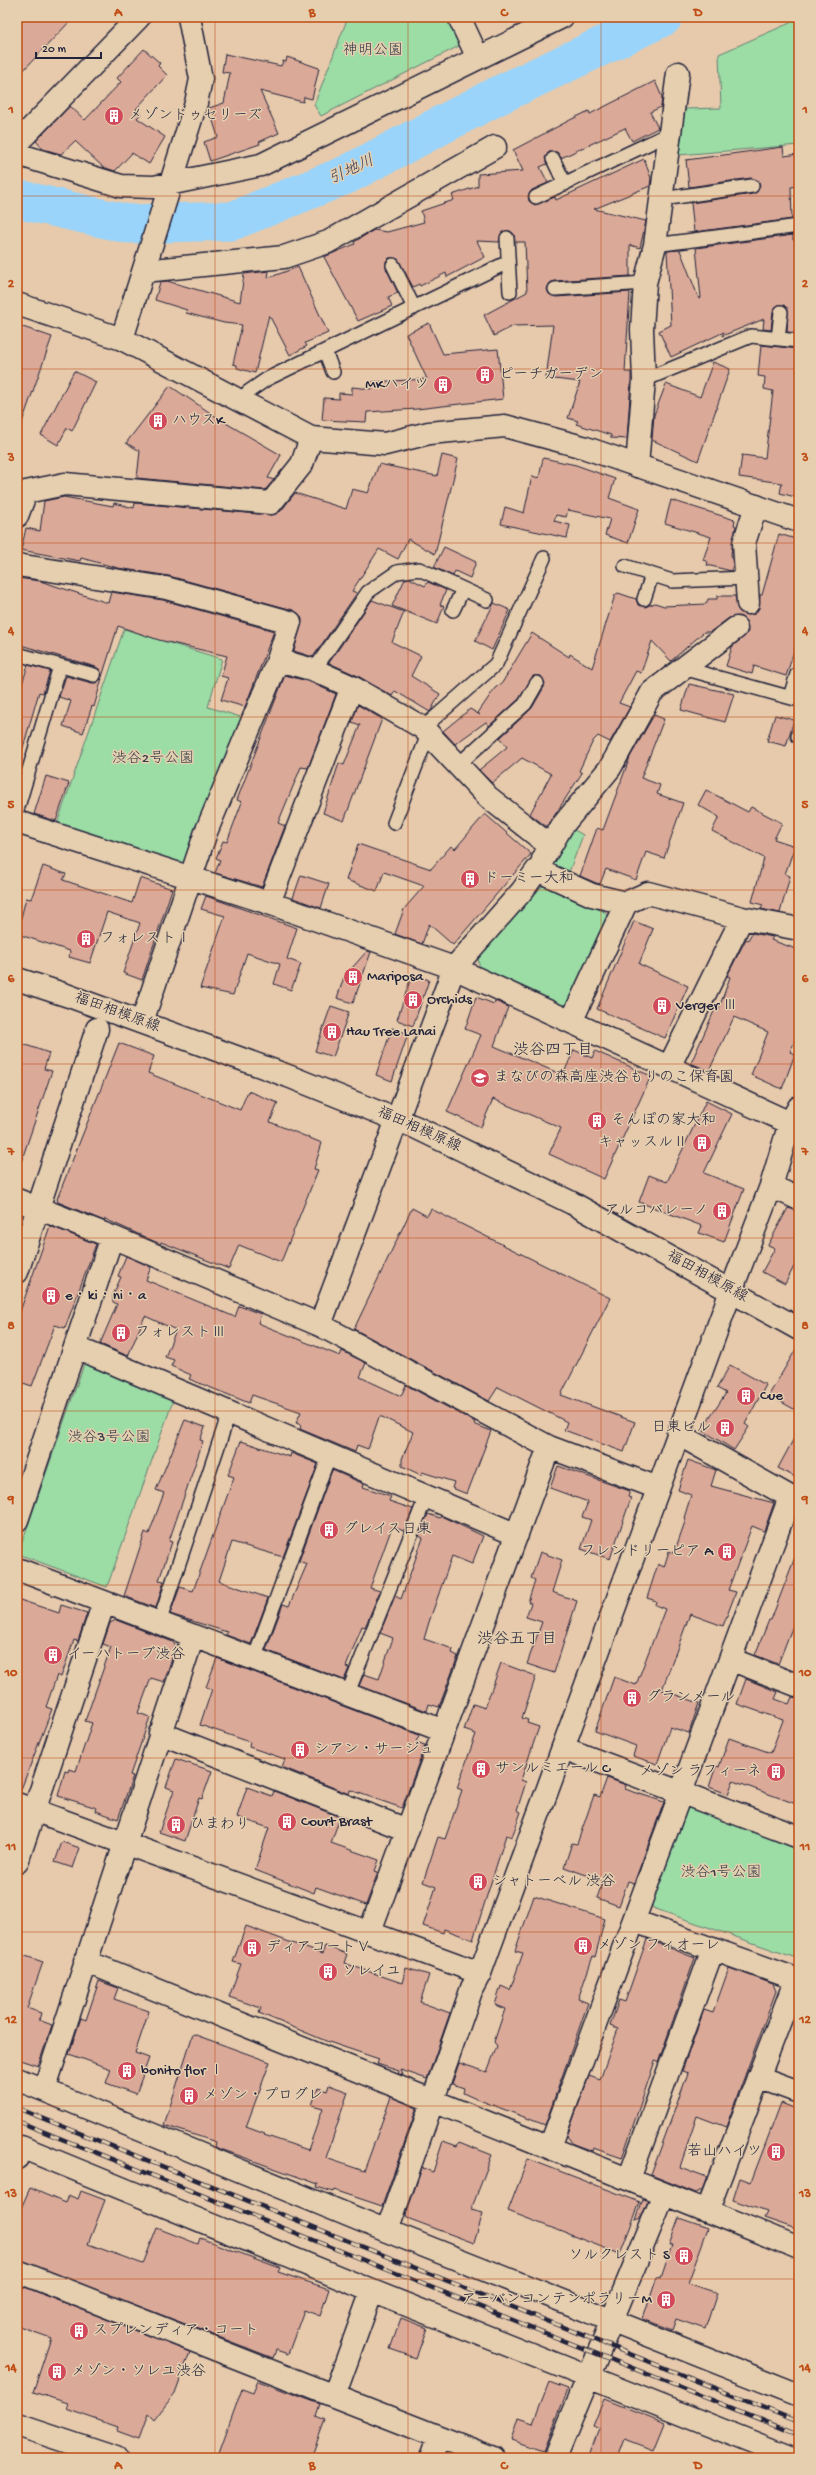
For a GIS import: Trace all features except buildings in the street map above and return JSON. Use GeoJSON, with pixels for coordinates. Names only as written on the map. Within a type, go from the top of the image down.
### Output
{"type":"FeatureCollection","features":[{"type":"Feature","properties":{"kind":"street"},"geometry":{"type":"LineString","coordinates":[[139,17],[18,148],[121,186],[169,188],[192,180],[261,165],[562,17]]}},
{"type":"Feature","properties":{"kind":"street"},"geometry":{"type":"LineString","coordinates":[[122,339],[196,103],[201,79],[189,17]]}},
{"type":"Feature","properties":{"kind":"street"},"geometry":{"type":"LineString","coordinates":[[459,17],[478,58]]}},
{"type":"Feature","properties":{"kind":"street"},"geometry":{"type":"LineString","coordinates":[[637,466],[644,380],[642,329],[646,283],[655,245],[678,73]]}},
{"type":"Feature","properties":{"kind":"street"},"geometry":{"type":"LineString","coordinates":[[145,267],[284,257],[328,242],[495,147]]}},
{"type":"Feature","properties":{"kind":"street"},"geometry":{"type":"LineString","coordinates":[[17,304],[122,339],[240,403],[311,438],[385,444],[429,433],[505,426],[583,447],[799,521]]}},
{"type":"Feature","properties":{"kind":"street"},"geometry":{"type":"LineString","coordinates":[[17,516],[26,492],[65,484],[271,503],[302,464],[311,438]]}},
{"type":"Feature","properties":{"kind":"street"},"geometry":{"type":"LineString","coordinates":[[748,603],[744,543],[756,506]]}},
{"type":"Feature","properties":{"kind":"street"},"geometry":{"type":"LineString","coordinates":[[17,564],[166,588],[290,622],[278,660],[206,832],[142,1022]]}},
{"type":"Feature","properties":{"kind":"street"},"geometry":{"type":"LineString","coordinates":[[320,1325],[454,968],[522,891],[537,870],[549,845],[610,768],[652,692],[736,628]]}},
{"type":"Feature","properties":{"kind":"street"},"geometry":{"type":"LineString","coordinates":[[278,660],[314,670],[352,687],[426,730],[488,797],[549,845]]}},
{"type":"Feature","properties":{"kind":"street"},"geometry":{"type":"LineString","coordinates":[[269,903],[352,687]]}},
{"type":"Feature","properties":{"kind":"street"},"geometry":{"type":"LineString","coordinates":[[17,822],[269,903],[454,968],[669,1067],[795,1115],[712,1350],[678,1434],[480,1973],[472,1988],[387,2231]]}},
{"type":"Feature","properties":{"kind":"street"},"geometry":{"type":"LineString","coordinates":[[537,870],[592,895],[626,903],[648,893],[742,918],[799,929]]}},
{"type":"Feature","properties":{"kind":"street"},"geometry":{"type":"LineString","coordinates":[[571,1022],[626,903]]}},
{"type":"Feature","properties":{"kind":"street"},"geometry":{"type":"LineString","coordinates":[[669,1067],[742,918]]}},
{"type":"Feature","properties":{"kind":"street","name":"福田相模原線"},"geometry":{"type":"LineString","coordinates":[[17,979],[142,1022],[353,1100],[396,1120],[415,1126],[572,1203],[799,1329]]}},
{"type":"Feature","properties":{"kind":"street"},"geometry":{"type":"LineString","coordinates":[[17,1272],[97,1029]]}},
{"type":"Feature","properties":{"kind":"street"},"geometry":{"type":"LineString","coordinates":[[771,1186],[799,1199]]}},
{"type":"Feature","properties":{"kind":"street"},"geometry":{"type":"LineString","coordinates":[[17,1200],[112,1237],[320,1325],[549,1447],[658,1488]]}},
{"type":"Feature","properties":{"kind":"street"},"geometry":{"type":"LineString","coordinates":[[17,1520],[112,1237]]}},
{"type":"Feature","properties":{"kind":"street"},"geometry":{"type":"LineString","coordinates":[[75,1347],[516,1536]]}},
{"type":"Feature","properties":{"kind":"street"},"geometry":{"type":"LineString","coordinates":[[550,2148],[730,1659],[795,1499],[678,1434]]}},
{"type":"Feature","properties":{"kind":"street"},"geometry":{"type":"LineString","coordinates":[[370,1931],[549,1447]]}},
{"type":"Feature","properties":{"kind":"street"},"geometry":{"type":"LineString","coordinates":[[17,1569],[444,1731]]}},
{"type":"Feature","properties":{"kind":"street"},"geometry":{"type":"LineString","coordinates":[[17,1862],[26,1807],[104,1602]]}},
{"type":"Feature","properties":{"kind":"street"},"geometry":{"type":"LineString","coordinates":[[44,2090],[124,1842],[193,1636]]}},
{"type":"Feature","properties":{"kind":"street"},"geometry":{"type":"LineString","coordinates":[[730,1659],[799,1686]]}},
{"type":"Feature","properties":{"kind":"street"},"geometry":{"type":"LineString","coordinates":[[160,1733],[407,1830]]}},
{"type":"Feature","properties":{"kind":"street"},"geometry":{"type":"LineString","coordinates":[[563,1748],[799,1837]]}},
{"type":"Feature","properties":{"kind":"street"},"geometry":{"type":"LineString","coordinates":[[26,1807],[370,1931],[480,1973]]}},
{"type":"Feature","properties":{"kind":"street"},"geometry":{"type":"LineString","coordinates":[[634,1921],[798,1980],[758,2077],[707,2211]]}},
{"type":"Feature","properties":{"kind":"street"},"geometry":{"type":"LineString","coordinates":[[629,2180],[713,1949]]}},
{"type":"Feature","properties":{"kind":"street"},"geometry":{"type":"LineString","coordinates":[[85,1961],[799,2248]]}},
{"type":"Feature","properties":{"kind":"street"},"geometry":{"type":"LineString","coordinates":[[758,2077],[799,2092]]}},
{"type":"Feature","properties":{"kind":"street"},"geometry":{"type":"LineString","coordinates":[[17,2079],[612,2322],[799,2395]]}},
{"type":"Feature","properties":{"kind":"street"},"geometry":{"type":"LineString","coordinates":[[18,2150],[792,2458]]}},
{"type":"Feature","properties":{"kind":"street"},"geometry":{"type":"LineString","coordinates":[[555,2458],[664,2194]]}},
{"type":"Feature","properties":{"kind":"street"},"geometry":{"type":"LineString","coordinates":[[17,2270],[493,2458]]}},
{"type":"Feature","properties":{"kind":"street"},"geometry":{"type":"LineString","coordinates":[[334,2396],[372,2291]]}},
{"type":"Feature","properties":{"kind":"street"},"geometry":{"type":"LineString","coordinates":[[17,2425],[70,2451],[116,2458]]}},
{"type":"Feature","properties":{"kind":"street"},"geometry":{"type":"LineString","coordinates":[[431,2458],[439,2437]]}},
{"type":"Feature","properties":{"kind":"lane"},"geometry":{"type":"LineString","coordinates":[[536,197],[671,133]]}},
{"type":"Feature","properties":{"kind":"lane"},"geometry":{"type":"LineString","coordinates":[[553,159],[565,184]]}},
{"type":"Feature","properties":{"kind":"lane"},"geometry":{"type":"LineString","coordinates":[[662,199],[752,186]]}},
{"type":"Feature","properties":{"kind":"lane"},"geometry":{"type":"LineString","coordinates":[[655,245],[799,226]]}},
{"type":"Feature","properties":{"kind":"lane"},"geometry":{"type":"LineString","coordinates":[[507,238],[510,292]]}},
{"type":"Feature","properties":{"kind":"lane"},"geometry":{"type":"LineString","coordinates":[[240,403],[248,392],[267,379],[508,262]]}},
{"type":"Feature","properties":{"kind":"lane"},"geometry":{"type":"LineString","coordinates":[[393,264],[414,308]]}},
{"type":"Feature","properties":{"kind":"lane"},"geometry":{"type":"LineString","coordinates":[[555,289],[646,283]]}},
{"type":"Feature","properties":{"kind":"lane"},"geometry":{"type":"LineString","coordinates":[[778,339],[781,312]]}},
{"type":"Feature","properties":{"kind":"lane"},"geometry":{"type":"LineString","coordinates":[[644,380],[751,336],[799,341]]}},
{"type":"Feature","properties":{"kind":"lane"},"geometry":{"type":"LineString","coordinates":[[324,351],[333,372]]}},
{"type":"Feature","properties":{"kind":"lane"},"geometry":{"type":"LineString","coordinates":[[394,823],[426,730],[496,664],[544,558]]}},
{"type":"Feature","properties":{"kind":"lane"},"geometry":{"type":"LineString","coordinates":[[625,566],[672,581],[746,578]]}},
{"type":"Feature","properties":{"kind":"lane"},"geometry":{"type":"LineString","coordinates":[[314,670],[368,592],[397,572],[419,569],[487,600]]}},
{"type":"Feature","properties":{"kind":"lane"},"geometry":{"type":"LineString","coordinates":[[644,599],[652,575]]}},
{"type":"Feature","properties":{"kind":"lane"},"geometry":{"type":"LineString","coordinates":[[453,610],[463,589]]}},
{"type":"Feature","properties":{"kind":"lane"},"geometry":{"type":"LineString","coordinates":[[17,654],[94,675]]}},
{"type":"Feature","properties":{"kind":"lane"},"geometry":{"type":"LineString","coordinates":[[17,810],[60,666]]}},
{"type":"Feature","properties":{"kind":"lane"},"geometry":{"type":"LineString","coordinates":[[683,668],[794,699],[797,674]]}},
{"type":"Feature","properties":{"kind":"lane"},"geometry":{"type":"LineString","coordinates":[[458,765],[525,704],[537,683]]}},
{"type":"Feature","properties":{"kind":"lane"},"geometry":{"type":"LineString","coordinates":[[159,1623],[230,1413]]}},
{"type":"Feature","properties":{"kind":"lane"},"geometry":{"type":"LineString","coordinates":[[254,1659],[329,1456]]}},
{"type":"Feature","properties":{"kind":"lane"},"geometry":{"type":"LineString","coordinates":[[347,1694],[426,1497]]}},
{"type":"Feature","properties":{"kind":"green space","name":"神明公園"},"geometry":{"type":"Polygon","coordinates":[[[348,17],[446,17],[461,45],[321,116],[314,105],[348,17]]]}},
{"type":"Feature","properties":{"kind":"green space"},"geometry":{"type":"Polygon","coordinates":[[[799,19],[799,145],[678,155],[685,109],[721,108],[719,54],[799,19]]]}},
{"type":"Feature","properties":{"kind":"green space","name":"渋谷2号公園"},"geometry":{"type":"Polygon","coordinates":[[[124,629],[222,659],[208,707],[244,718],[185,869],[56,827],[124,629]]]}},
{"type":"Feature","properties":{"kind":"green space"},"geometry":{"type":"Polygon","coordinates":[[[571,828],[583,835],[566,880],[547,866],[571,828]]]}},
{"type":"Feature","properties":{"kind":"green space"},"geometry":{"type":"Polygon","coordinates":[[[544,884],[605,912],[609,918],[571,1003],[559,1007],[480,971],[478,958],[544,884]]]}},
{"type":"Feature","properties":{"kind":"green space","name":"渋谷3号公園"},"geometry":{"type":"Polygon","coordinates":[[[84,1364],[174,1398],[107,1587],[18,1554],[84,1364]]]}},
{"type":"Feature","properties":{"kind":"green space","name":"渋谷1号公園"},"geometry":{"type":"Polygon","coordinates":[[[685,1805],[799,1842],[799,1959],[653,1908],[649,1900],[685,1805]]]}},
{"type":"Feature","properties":{"kind":"waterway","name":"引地川"},"geometry":{"type":"LineString","coordinates":[[17,199],[128,224],[232,221],[346,175],[493,98],[663,17]]}},
{"type":"Feature","properties":{"kind":"railway"},"geometry":{"type":"LineString","coordinates":[[17,2108],[799,2422]]}},
{"type":"Feature","properties":{"kind":"railway"},"geometry":{"type":"LineString","coordinates":[[17,2121],[799,2435]]}},
{"type":"Feature","properties":{"kind":"place","name":"メゾンドゥセリーズ"},"geometry":{"type":"Point","coordinates":[114,116]}},
{"type":"Feature","properties":{"kind":"place","name":"ピーチガーデン"},"geometry":{"type":"Point","coordinates":[485,375]}},
{"type":"Feature","properties":{"kind":"place","name":"MKハイツ"},"geometry":{"type":"Point","coordinates":[443,385]}},
{"type":"Feature","properties":{"kind":"place","name":"ハウスK"},"geometry":{"type":"Point","coordinates":[158,421]}},
{"type":"Feature","properties":{"kind":"place","name":"ドーミー大和"},"geometry":{"type":"Point","coordinates":[470,879]}},
{"type":"Feature","properties":{"kind":"place","name":"フォレストⅠ"},"geometry":{"type":"Point","coordinates":[86,939]}},
{"type":"Feature","properties":{"kind":"place","name":"Mariposa"},"geometry":{"type":"Point","coordinates":[353,977]}},
{"type":"Feature","properties":{"kind":"place","name":"Orchids"},"geometry":{"type":"Point","coordinates":[413,1000]}},
{"type":"Feature","properties":{"kind":"place","name":"Verger Ⅲ"},"geometry":{"type":"Point","coordinates":[662,1006]}},
{"type":"Feature","properties":{"kind":"place","name":"Hau Tree Lanai"},"geometry":{"type":"Point","coordinates":[332,1032]}},
{"type":"Feature","properties":{"kind":"place","name":"まなびの森高座渋谷もりのこ保育園"},"geometry":{"type":"Point","coordinates":[480,1078]}},
{"type":"Feature","properties":{"kind":"place","name":"そんぽの家大和"},"geometry":{"type":"Point","coordinates":[597,1121]}},
{"type":"Feature","properties":{"kind":"place","name":"キャッスルⅡ"},"geometry":{"type":"Point","coordinates":[702,1143]}},
{"type":"Feature","properties":{"kind":"place","name":"アルコバレーノ"},"geometry":{"type":"Point","coordinates":[722,1211]}},
{"type":"Feature","properties":{"kind":"place","name":"e・ki・ni・a"},"geometry":{"type":"Point","coordinates":[51,1296]}},
{"type":"Feature","properties":{"kind":"place","name":"フォレストⅢ"},"geometry":{"type":"Point","coordinates":[121,1333]}},
{"type":"Feature","properties":{"kind":"place","name":"Cue"},"geometry":{"type":"Point","coordinates":[746,1396]}},
{"type":"Feature","properties":{"kind":"place","name":"日東ビル"},"geometry":{"type":"Point","coordinates":[725,1428]}},
{"type":"Feature","properties":{"kind":"place","name":"グレイス日東"},"geometry":{"type":"Point","coordinates":[329,1530]}},
{"type":"Feature","properties":{"kind":"place","name":"フレンドリーピア A"},"geometry":{"type":"Point","coordinates":[727,1552]}},
{"type":"Feature","properties":{"kind":"place","name":"イーハトーブ渋谷"},"geometry":{"type":"Point","coordinates":[53,1655]}},
{"type":"Feature","properties":{"kind":"place","name":"グランメール"},"geometry":{"type":"Point","coordinates":[632,1698]}},
{"type":"Feature","properties":{"kind":"place","name":"シアン・サージュ"},"geometry":{"type":"Point","coordinates":[300,1750]}},
{"type":"Feature","properties":{"kind":"place","name":"サンルミエール C"},"geometry":{"type":"Point","coordinates":[481,1769]}},
{"type":"Feature","properties":{"kind":"place","name":"メゾン ラフィーネ"},"geometry":{"type":"Point","coordinates":[776,1772]}},
{"type":"Feature","properties":{"kind":"place","name":"Court Brast"},"geometry":{"type":"Point","coordinates":[287,1822]}},
{"type":"Feature","properties":{"kind":"place","name":"ひまわり"},"geometry":{"type":"Point","coordinates":[176,1825]}},
{"type":"Feature","properties":{"kind":"place","name":"シャトーベル 渋谷"},"geometry":{"type":"Point","coordinates":[478,1882]}},
{"type":"Feature","properties":{"kind":"place","name":"メゾン フィオーレ"},"geometry":{"type":"Point","coordinates":[583,1946]}},
{"type":"Feature","properties":{"kind":"place","name":"ディアコートⅤ"},"geometry":{"type":"Point","coordinates":[252,1948]}},
{"type":"Feature","properties":{"kind":"place","name":"ソレイユ"},"geometry":{"type":"Point","coordinates":[328,1972]}},
{"type":"Feature","properties":{"kind":"place","name":"bonito flor Ⅰ"},"geometry":{"type":"Point","coordinates":[127,2071]}},
{"type":"Feature","properties":{"kind":"place","name":"メゾン・プログレ"},"geometry":{"type":"Point","coordinates":[189,2096]}},
{"type":"Feature","properties":{"kind":"place","name":"若山ハイツ"},"geometry":{"type":"Point","coordinates":[776,2152]}},
{"type":"Feature","properties":{"kind":"place","name":"ソルクレスト S"},"geometry":{"type":"Point","coordinates":[684,2256]}},
{"type":"Feature","properties":{"kind":"place","name":"アーバンコンテンポラリーM"},"geometry":{"type":"Point","coordinates":[666,2300]}},
{"type":"Feature","properties":{"kind":"place","name":"スプレンディア・コート"},"geometry":{"type":"Point","coordinates":[79,2331]}},
{"type":"Feature","properties":{"kind":"place","name":"メゾン・ソレユ渋谷"},"geometry":{"type":"Point","coordinates":[57,2372]}},
{"type":"Feature","properties":{"kind":"district","name":"渋谷四丁目"},"geometry":{"type":"Point","coordinates":[553,1051]}},
{"type":"Feature","properties":{"kind":"district","name":"渋谷五丁目"},"geometry":{"type":"Point","coordinates":[517,1640]}}]}
